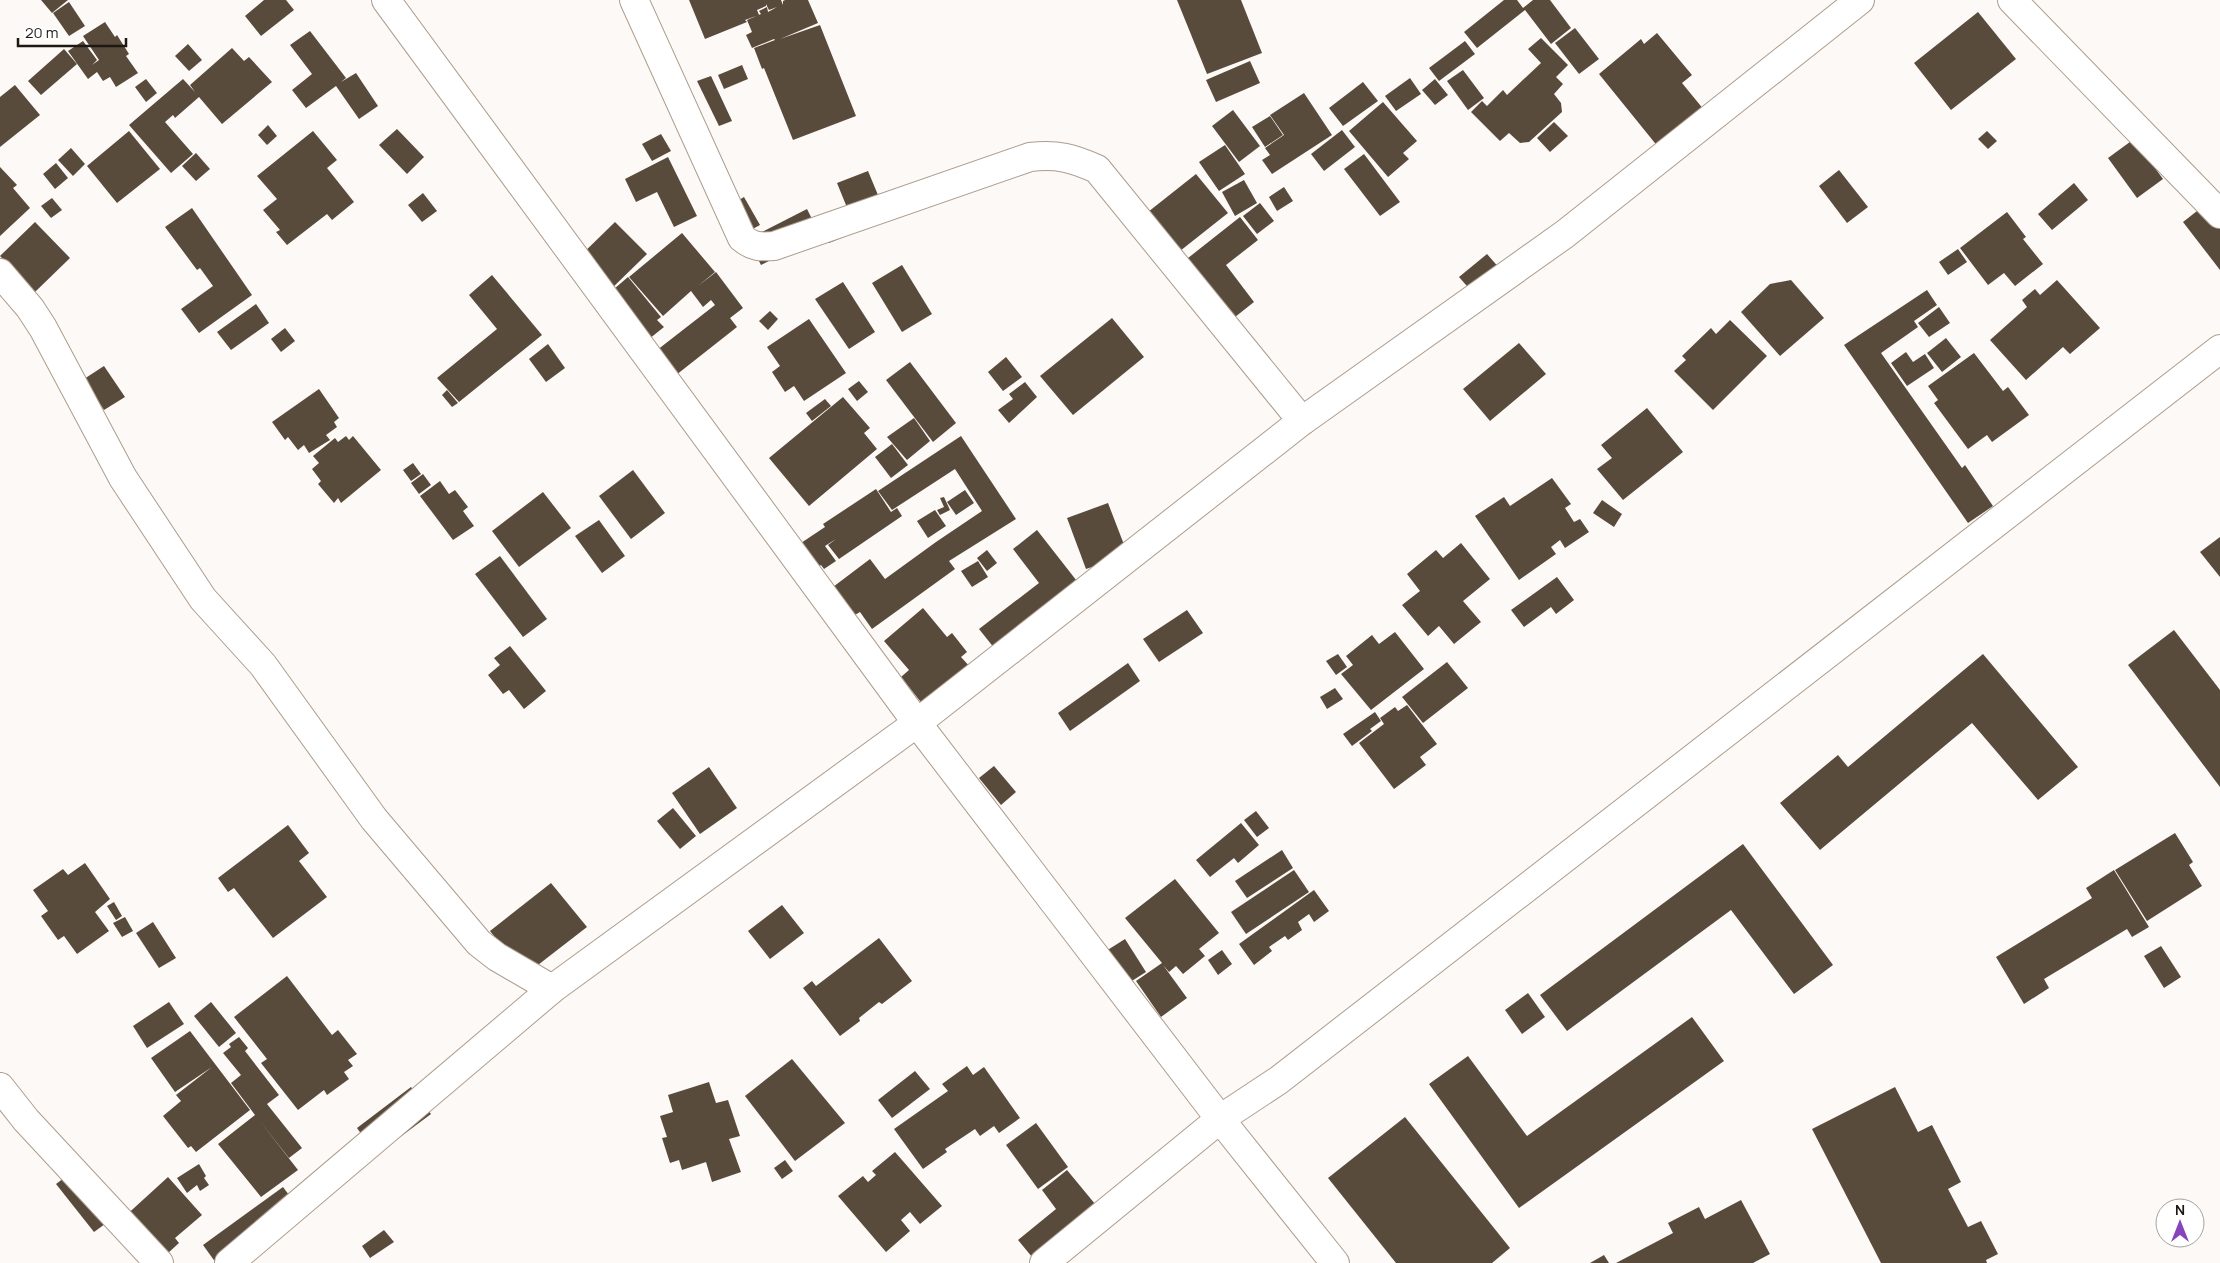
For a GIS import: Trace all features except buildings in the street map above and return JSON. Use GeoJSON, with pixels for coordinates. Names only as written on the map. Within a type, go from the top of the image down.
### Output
{"type":"FeatureCollection","features":[{"type":"Feature","properties":{"kind":"street"},"geometry":{"type":"LineString","coordinates":[[386,0],[917,723],[1220,1118],[1335,1263]]}},
{"type":"Feature","properties":{"kind":"street"},"geometry":{"type":"LineString","coordinates":[[634,0],[742,238],[751,246],[774,246],[1030,157],[1051,155],[1072,158],[1097,168],[1302,421]]}},
{"type":"Feature","properties":{"kind":"street"},"geometry":{"type":"LineString","coordinates":[[229,1263],[552,989],[917,723],[1302,421],[1565,234],[1860,0]]}},
{"type":"Feature","properties":{"kind":"street"},"geometry":{"type":"LineString","coordinates":[[2012,0],[2220,214]]}},
{"type":"Feature","properties":{"kind":"street"},"geometry":{"type":"LineString","coordinates":[[0,273],[30,308],[43,328],[123,478],[203,598],[263,665],[374,819],[479,943],[497,957],[552,989]]}},
{"type":"Feature","properties":{"kind":"street"},"geometry":{"type":"LineString","coordinates":[[1044,1263],[1220,1118],[1294,1068],[2220,349]]}},
{"type":"Feature","properties":{"kind":"street"},"geometry":{"type":"LineString","coordinates":[[0,1087],[26,1120],[159,1263]]}}]}
